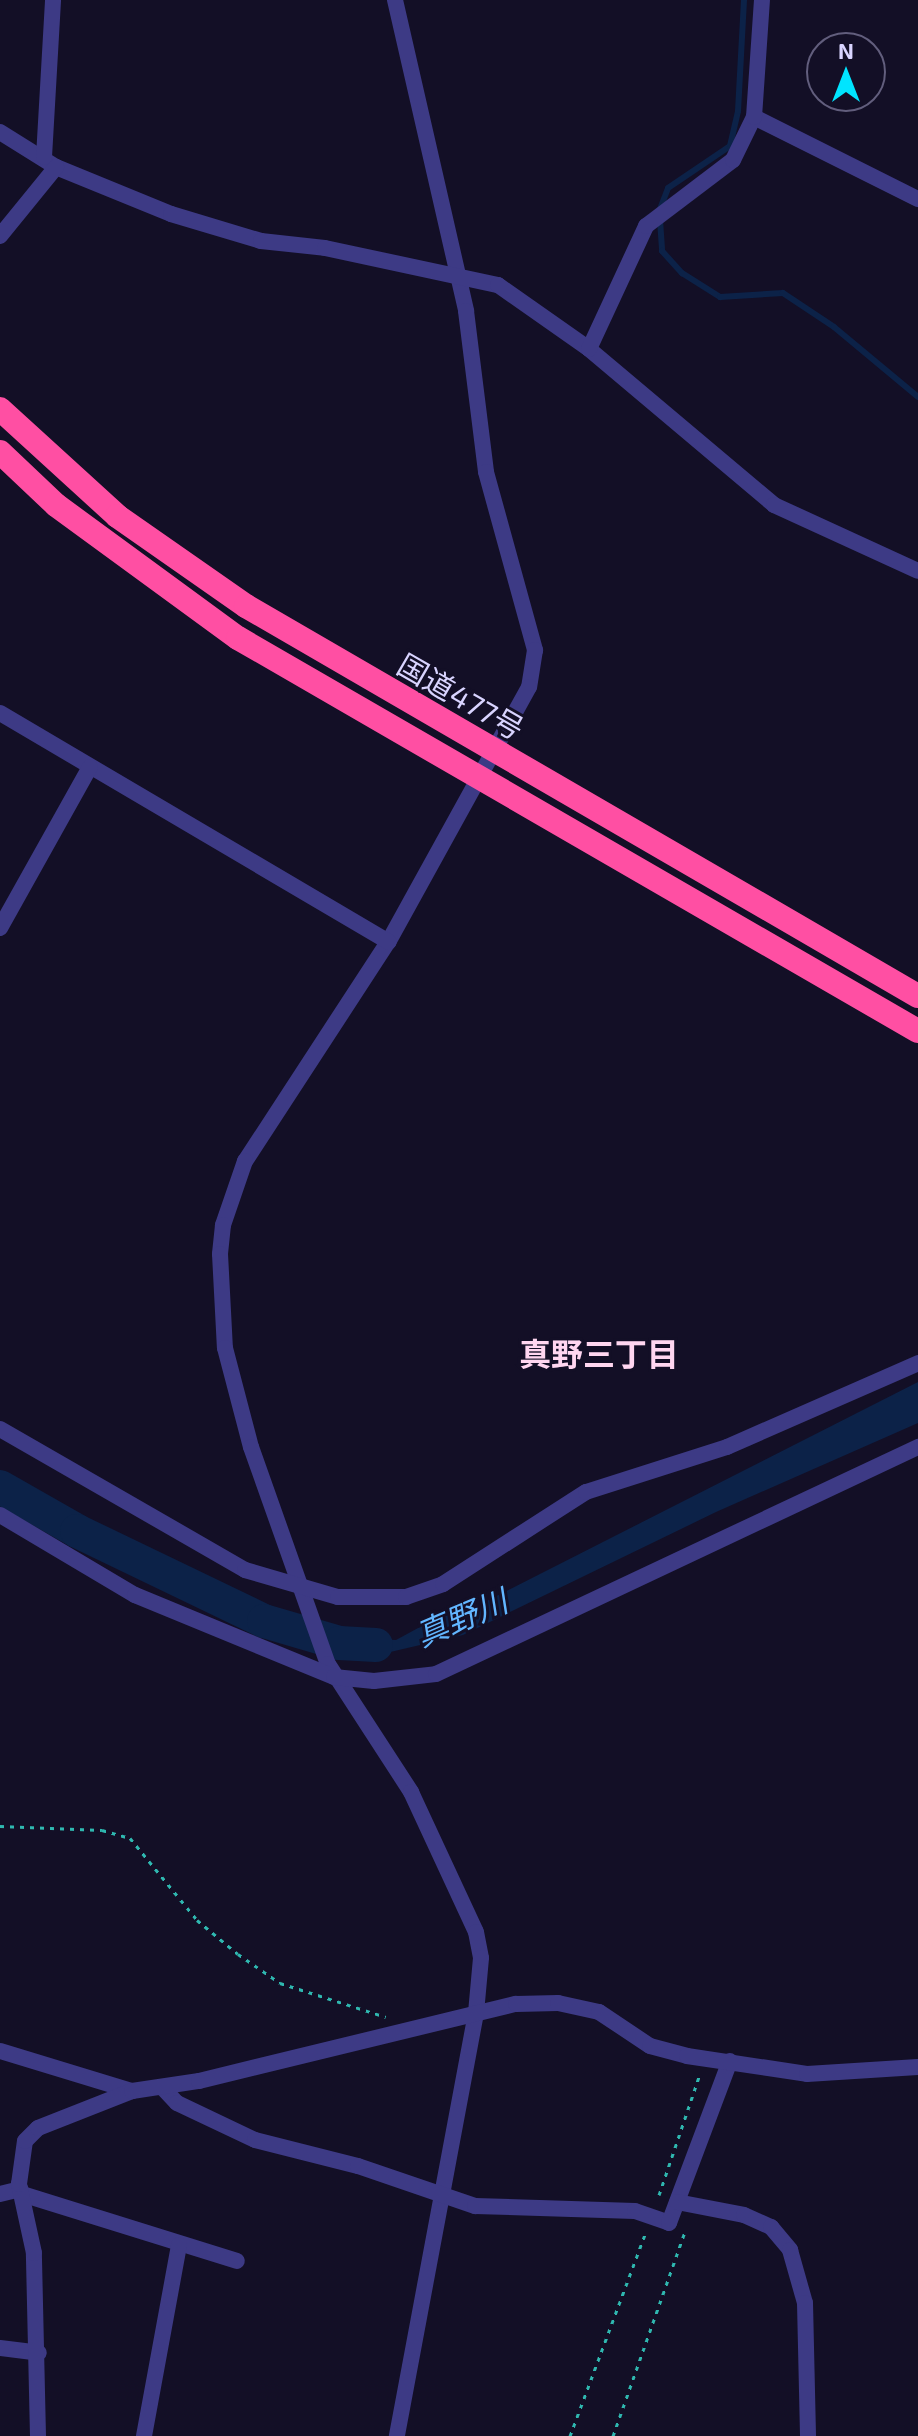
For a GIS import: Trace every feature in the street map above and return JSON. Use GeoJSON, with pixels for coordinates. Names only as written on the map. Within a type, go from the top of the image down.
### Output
{"type":"FeatureCollection","features":[{"type":"Feature","properties":{"kind":"highway","name":"国道477号"},"geometry":{"type":"LineString","coordinates":[[0,409],[69,476],[164,551],[492,751],[918,996]]}},
{"type":"Feature","properties":{"kind":"highway","name":"国道477号"},"geometry":{"type":"LineString","coordinates":[[0,452],[56,505],[176,596],[302,677],[918,1031]]}},
{"type":"Feature","properties":{"kind":"street"},"geometry":{"type":"LineString","coordinates":[[0,236],[50,162],[53,0]]}},
{"type":"Feature","properties":{"kind":"street"},"geometry":{"type":"LineString","coordinates":[[395,0],[454,275],[466,311],[486,472],[535,650],[529,687],[388,942],[245,1161],[223,1225],[225,1348],[251,1447],[331,1671],[411,1792],[476,1932],[481,1958],[476,2013],[397,2436]]}},
{"type":"Feature","properties":{"kind":"street"},"geometry":{"type":"LineString","coordinates":[[589,349],[646,226],[733,160],[754,117],[762,0]]}},
{"type":"Feature","properties":{"kind":"street"},"geometry":{"type":"LineString","coordinates":[[754,117],[918,199]]}},
{"type":"Feature","properties":{"kind":"street"},"geometry":{"type":"LineString","coordinates":[[0,132],[50,162],[171,214],[261,241],[325,248],[498,285],[589,349],[774,505],[918,571]]}},
{"type":"Feature","properties":{"kind":"street"},"geometry":{"type":"LineString","coordinates":[[0,713],[388,942]]}},
{"type":"Feature","properties":{"kind":"street"},"geometry":{"type":"LineString","coordinates":[[0,928],[90,767]]}},
{"type":"Feature","properties":{"kind":"street"},"geometry":{"type":"LineString","coordinates":[[0,1429],[245,1570],[286,1586],[338,1597],[406,1597],[443,1584],[586,1492],[727,1447],[918,1363]]}},
{"type":"Feature","properties":{"kind":"street"},"geometry":{"type":"LineString","coordinates":[[0,1515],[135,1595],[331,1671],[374,1681],[436,1674],[918,1447]]}},
{"type":"Feature","properties":{"kind":"street"},"geometry":{"type":"LineString","coordinates":[[38,2436],[39,2353],[34,2253],[21,2191],[19,2159],[25,2141],[38,2128],[132,2091],[162,2087],[516,2004],[558,2003],[599,2012],[650,2046],[807,2074],[918,2067]]}},
{"type":"Feature","properties":{"kind":"street"},"geometry":{"type":"LineString","coordinates":[[0,2051],[132,2091]]}},
{"type":"Feature","properties":{"kind":"street"},"geometry":{"type":"LineString","coordinates":[[162,2087],[177,2103],[255,2140],[358,2166],[475,2206],[635,2211],[669,2223],[730,2061]]}},
{"type":"Feature","properties":{"kind":"street"},"geometry":{"type":"LineString","coordinates":[[0,2194],[21,2191],[179,2245],[237,2261]]}},
{"type":"Feature","properties":{"kind":"street"},"geometry":{"type":"LineString","coordinates":[[677,2202],[744,2215],[771,2227],[790,2250],[805,2303],[808,2436]]}},
{"type":"Feature","properties":{"kind":"street"},"geometry":{"type":"LineString","coordinates":[[144,2436],[179,2245]]}},
{"type":"Feature","properties":{"kind":"street"},"geometry":{"type":"LineString","coordinates":[[0,2348],[39,2353]]}},
{"type":"Feature","properties":{"kind":"path"},"geometry":{"type":"LineString","coordinates":[[0,1826],[102,1830],[130,1838],[197,1920],[280,1983],[356,2011],[421,2024]]}},
{"type":"Feature","properties":{"kind":"path"},"geometry":{"type":"LineString","coordinates":[[570,2436],[705,2058]]}},
{"type":"Feature","properties":{"kind":"path"},"geometry":{"type":"LineString","coordinates":[[613,2436],[694,2207]]}},
{"type":"Feature","properties":{"kind":"water"},"geometry":{"type":"Polygon","coordinates":[[[918,1382],[918,1423],[716,1512],[463,1635],[386,1653],[335,1648],[331,1637],[396,1640],[464,1603],[475,1607],[918,1382]]]}},
{"type":"Feature","properties":{"kind":"waterway"},"geometry":{"type":"LineString","coordinates":[[660,209],[668,188],[730,146],[738,111],[744,0]]}},
{"type":"Feature","properties":{"kind":"waterway"},"geometry":{"type":"LineString","coordinates":[[660,220],[662,251],[682,273],[720,297],[783,293],[834,327],[918,397]]}},
{"type":"Feature","properties":{"kind":"waterway","name":"真野川"},"geometry":{"type":"LineString","coordinates":[[0,1487],[77,1531],[264,1621],[339,1643],[376,1645]]}},
{"type":"Feature","properties":{"kind":"district","name":"真野三丁目"},"geometry":{"type":"Point","coordinates":[599,1353]}}]}
